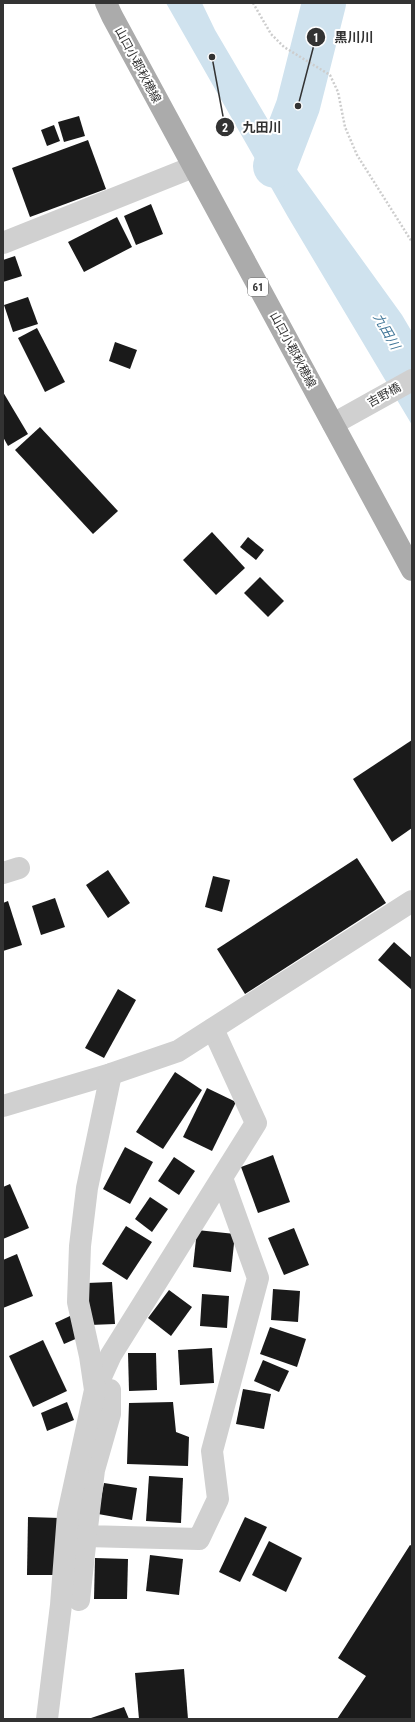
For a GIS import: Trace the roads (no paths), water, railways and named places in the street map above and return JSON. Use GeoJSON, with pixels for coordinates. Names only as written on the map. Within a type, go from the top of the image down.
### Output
{"type":"FeatureCollection","features":[{"type":"Feature","properties":{"kind":"main road","name":"山口小郡秋穂線"},"geometry":{"type":"LineString","coordinates":[[106,3],[193,167],[412,570]]}},
{"type":"Feature","properties":{"kind":"street"},"geometry":{"type":"LineString","coordinates":[[3,243],[193,167]]}},
{"type":"Feature","properties":{"kind":"street","name":"吉野橋"},"geometry":{"type":"LineString","coordinates":[[333,424],[412,380]]}},
{"type":"Feature","properties":{"kind":"street"},"geometry":{"type":"LineString","coordinates":[[3,1106],[111,1074],[178,1051],[412,901]]}},
{"type":"Feature","properties":{"kind":"street"},"geometry":{"type":"LineString","coordinates":[[47,1719],[61,1605],[68,1514],[95,1390],[111,1355],[256,1123],[213,1029]]}},
{"type":"Feature","properties":{"kind":"street"},"geometry":{"type":"LineString","coordinates":[[95,1390],[90,1356],[78,1302],[80,1246],[87,1188],[111,1074]]}},
{"type":"Feature","properties":{"kind":"street"},"geometry":{"type":"LineString","coordinates":[[86,1536],[198,1538],[218,1499],[212,1451],[258,1278],[222,1178]]}},
{"type":"Feature","properties":{"kind":"street"},"geometry":{"type":"LineString","coordinates":[[79,1600],[94,1470],[110,1414],[110,1390],[95,1390]]}},
{"type":"Feature","properties":{"kind":"water"},"geometry":{"type":"Polygon","coordinates":[[[166,3],[202,3],[215,30],[298,171],[402,315],[412,332],[412,425],[288,217],[166,3]]]}},
{"type":"Feature","properties":{"kind":"waterway"},"geometry":{"type":"LineString","coordinates":[[275,166],[298,106],[324,3]]}},
{"type":"Feature","properties":{"kind":"place","name":"九田川"},"geometry":{"type":"Point","coordinates":[212,57]}},
{"type":"Feature","properties":{"kind":"place","name":"黒川川"},"geometry":{"type":"Point","coordinates":[298,106]}}]}
